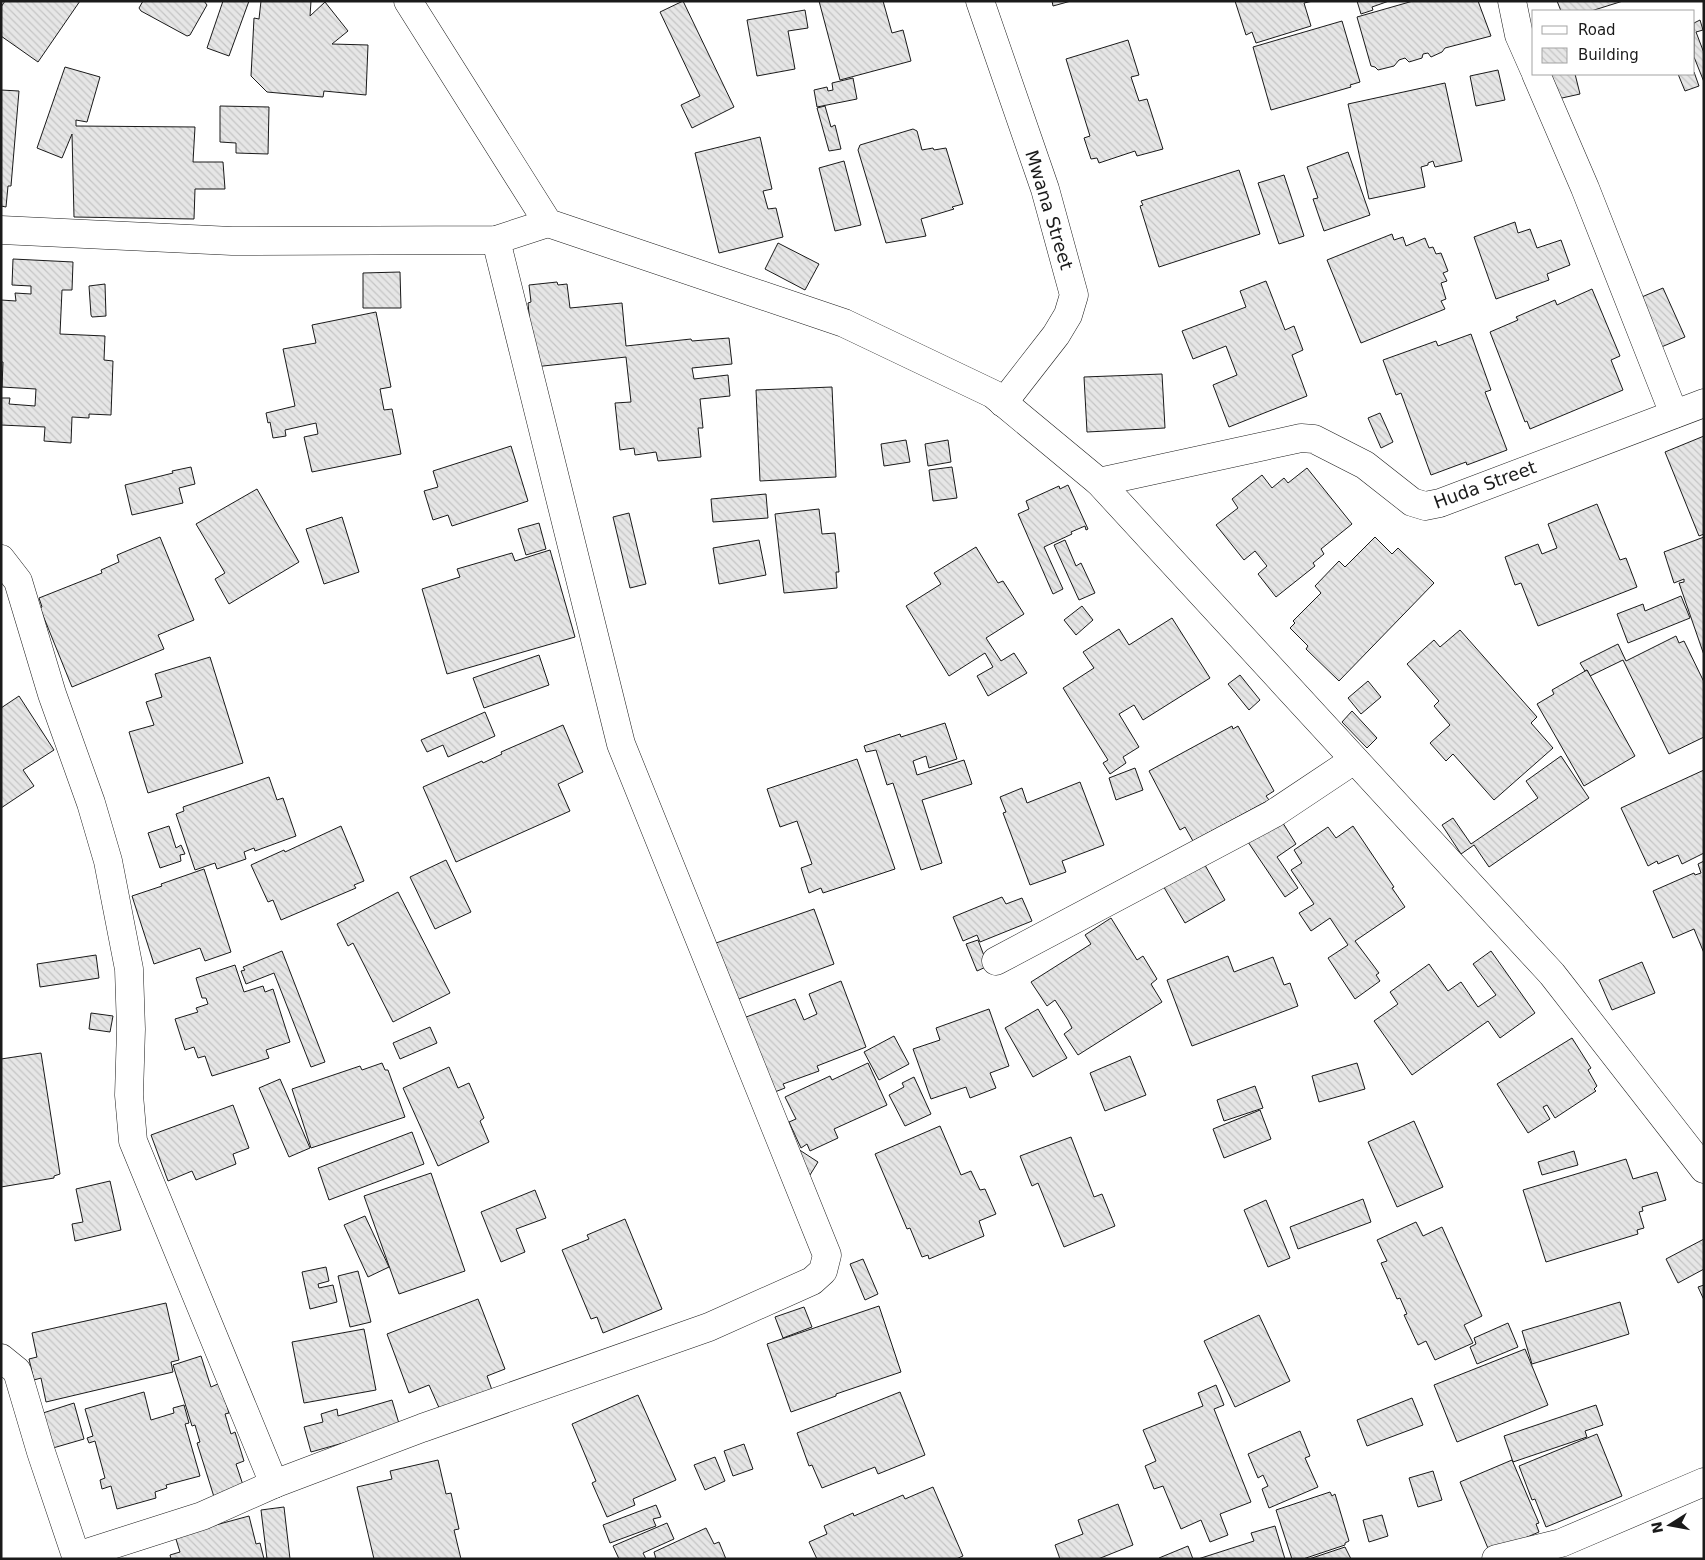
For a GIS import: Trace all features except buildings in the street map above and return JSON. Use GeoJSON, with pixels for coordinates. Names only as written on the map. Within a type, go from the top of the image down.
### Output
{"type":"FeatureCollection","features":[{"type":"Feature","properties":{"kind":"street"},"geometry":{"type":"LineString","coordinates":[[408,1],[548,223]]}},
{"type":"Feature","properties":{"kind":"street","name":"Mwana Street"},"geometry":{"type":"LineString","coordinates":[[980,1],[1045,189],[1074,295],[1068,315],[1056,335],[1003,403]]}},
{"type":"Feature","properties":{"kind":"street"},"geometry":{"type":"LineString","coordinates":[[1512,1],[1519,36],[1532,65]]}},
{"type":"Feature","properties":{"kind":"street"},"geometry":{"type":"LineString","coordinates":[[1536,75],[1585,188],[1674,414]]}},
{"type":"Feature","properties":{"kind":"street"},"geometry":{"type":"LineString","coordinates":[[1,230],[232,241],[496,240],[548,223],[844,323],[993,394],[1099,482],[1552,974],[1704,1169]]}},
{"type":"Feature","properties":{"kind":"street"},"geometry":{"type":"LineString","coordinates":[[1,1358],[17,1371],[41,1452],[77,1558],[202,1516],[274,1484],[422,1428],[709,1327],[812,1281],[823,1271],[827,1255],[621,744],[496,240]]}},
{"type":"Feature","properties":{"kind":"street","name":"Huda Street"},"geometry":{"type":"LineString","coordinates":[[1099,482],[1301,438],[1314,439],[1365,465],[1412,502],[1425,506],[1440,503],[1704,403]]}},
{"type":"Feature","properties":{"kind":"street"},"geometry":{"type":"LineString","coordinates":[[1,559],[18,581],[52,694],[91,803],[108,861],[129,969],[131,1029],[129,1095],[133,1141],[274,1484]]}},
{"type":"Feature","properties":{"kind":"street"},"geometry":{"type":"LineString","coordinates":[[996,961],[1274,814],[1354,760]]}},
{"type":"Feature","properties":{"kind":"street"},"geometry":{"type":"LineString","coordinates":[[1496,1559],[1561,1543],[1704,1482]]}}]}
